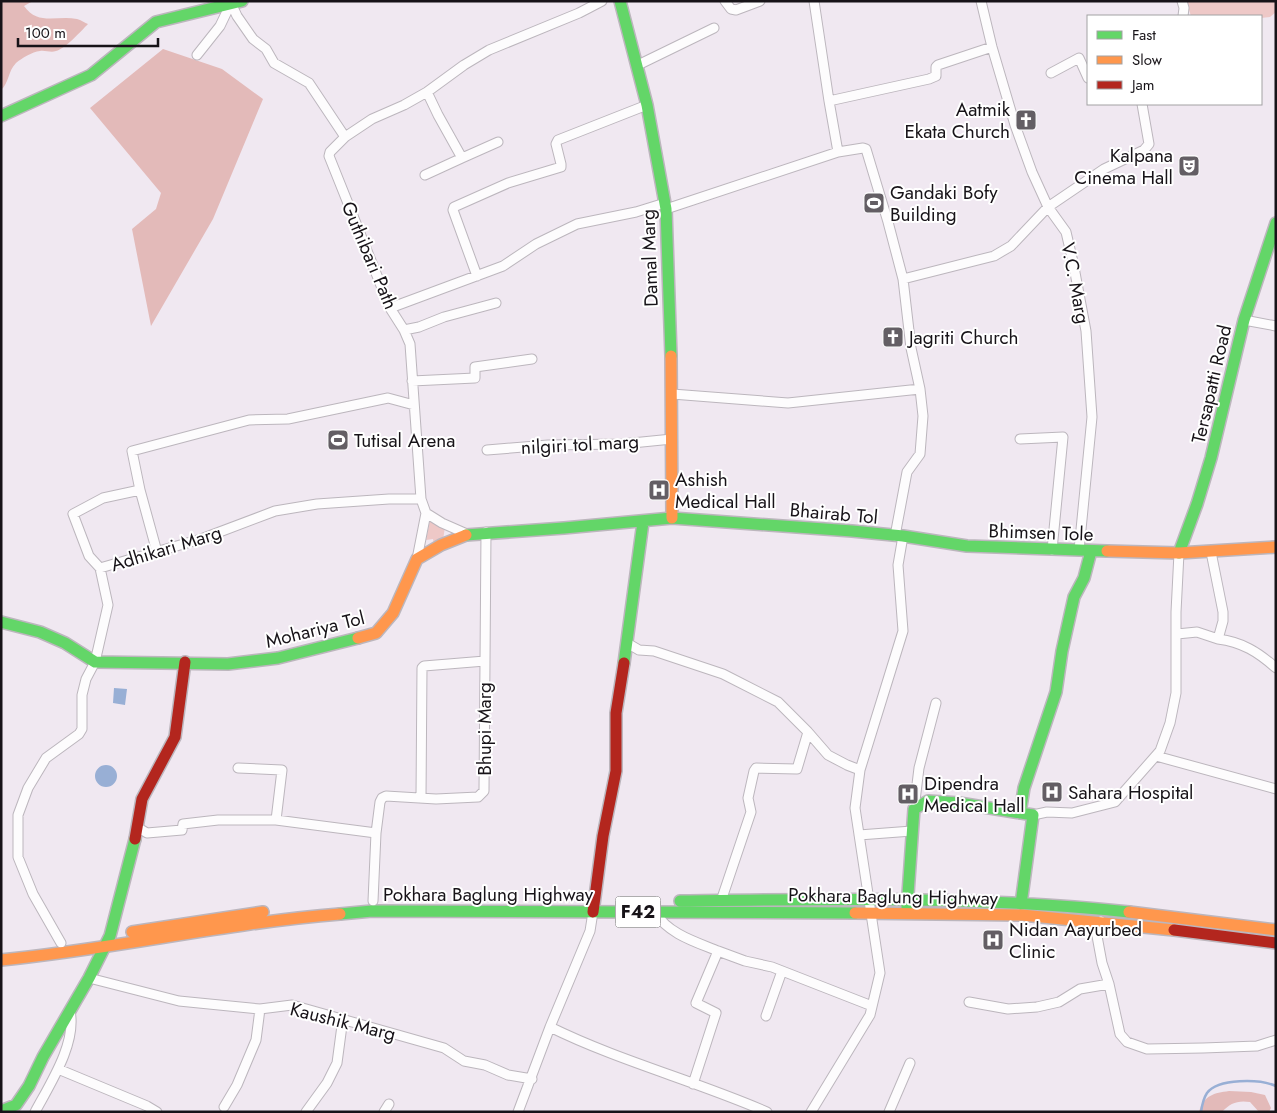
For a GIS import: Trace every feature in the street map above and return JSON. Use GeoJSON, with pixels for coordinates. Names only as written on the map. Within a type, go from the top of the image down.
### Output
{"type":"FeatureCollection","features":[{"type":"Feature","properties":{"kind":"main road","name":"Damal Marg"},"geometry":{"type":"LineString","coordinates":[[620,1],[647,105],[665,206],[672,394],[672,518]]}},
{"type":"Feature","properties":{"kind":"main road"},"geometry":{"type":"LineString","coordinates":[[1,116],[91,75],[156,22],[236,2]]}},
{"type":"Feature","properties":{"kind":"main road","name":"Tersapatti Road"},"geometry":{"type":"LineString","coordinates":[[1179,553],[1211,458],[1244,320],[1276,223]]}},
{"type":"Feature","properties":{"kind":"main road","name":"Bhairab Tol"},"geometry":{"type":"LineString","coordinates":[[643,522],[672,518],[899,536]]}},
{"type":"Feature","properties":{"kind":"main road"},"geometry":{"type":"LineString","coordinates":[[417,559],[441,545],[467,534],[643,522],[616,713],[616,771],[603,836],[593,906]]}},
{"type":"Feature","properties":{"kind":"main road","name":"Bhimsen Tole"},"geometry":{"type":"LineString","coordinates":[[899,536],[967,546],[1052,550],[1179,553],[1276,547]]}},
{"type":"Feature","properties":{"kind":"main road"},"geometry":{"type":"LineString","coordinates":[[1020,813],[1024,788],[1056,692],[1062,651],[1074,597],[1084,578],[1092,551]]}},
{"type":"Feature","properties":{"kind":"main road","name":"Mohariya Tol"},"geometry":{"type":"LineString","coordinates":[[96,662],[228,664],[278,658],[376,633],[393,613],[417,559]]}},
{"type":"Feature","properties":{"kind":"main road"},"geometry":{"type":"LineString","coordinates":[[1,622],[40,632],[65,643],[96,662]]}},
{"type":"Feature","properties":{"kind":"main road"},"geometry":{"type":"LineString","coordinates":[[1,1112],[16,1105],[29,1086],[110,936],[142,799],[175,737],[185,662]]}},
{"type":"Feature","properties":{"kind":"main road"},"geometry":{"type":"LineString","coordinates":[[907,913],[914,809],[928,801],[959,803],[1033,815],[1022,904]]}},
{"type":"Feature","properties":{"kind":"main road","name":"Pokhara Baglung Highway"},"geometry":{"type":"LineString","coordinates":[[1,960],[104,948],[327,913],[721,901],[907,900],[1022,904],[1145,913],[1276,930]]}},
{"type":"Feature","properties":{"kind":"main road","name":"Pokhara Baglung Highway"},"geometry":{"type":"LineString","coordinates":[[344,902],[593,906],[655,912],[870,912],[1022,915],[1139,925],[1276,943]]}},
{"type":"Feature","properties":{"kind":"main road"},"geometry":{"type":"LineString","coordinates":[[1,950],[110,936],[307,906]]}},
{"type":"Feature","properties":{"kind":"street"},"geometry":{"type":"LineString","coordinates":[[236,2],[237,16],[253,39],[266,49],[274,63],[309,83],[345,137],[372,119],[404,105],[427,92],[464,65],[489,50],[580,13],[602,1]]}},
{"type":"Feature","properties":{"kind":"street"},"geometry":{"type":"LineString","coordinates":[[725,1],[731,9],[736,10],[760,1]]}},
{"type":"Feature","properties":{"kind":"street"},"geometry":{"type":"LineString","coordinates":[[814,1],[838,152]]}},
{"type":"Feature","properties":{"kind":"street","name":"V.C. Marg"},"geometry":{"type":"LineString","coordinates":[[981,1],[992,47],[1015,124],[1032,172],[1048,207],[1066,232],[1086,331],[1092,417],[1078,550]]}},
{"type":"Feature","properties":{"kind":"street"},"geometry":{"type":"LineString","coordinates":[[1182,1],[1183,15]]}},
{"type":"Feature","properties":{"kind":"street"},"geometry":{"type":"LineString","coordinates":[[197,55],[236,2]]}},
{"type":"Feature","properties":{"kind":"street"},"geometry":{"type":"LineString","coordinates":[[638,65],[714,28]]}},
{"type":"Feature","properties":{"kind":"street"},"geometry":{"type":"LineString","coordinates":[[829,101],[929,79],[936,76],[936,67],[938,65],[992,47]]}},
{"type":"Feature","properties":{"kind":"street"},"geometry":{"type":"LineString","coordinates":[[1052,73],[1079,58],[1087,76]]}},
{"type":"Feature","properties":{"kind":"street"},"geometry":{"type":"LineString","coordinates":[[427,92],[462,158]]}},
{"type":"Feature","properties":{"kind":"street"},"geometry":{"type":"LineString","coordinates":[[477,276],[453,210],[454,207],[508,183],[560,167],[556,144],[558,140],[647,105]]}},
{"type":"Feature","properties":{"kind":"street"},"geometry":{"type":"LineString","coordinates":[[903,279],[994,256],[1011,246],[1048,207],[1104,170],[1144,150],[1149,144],[1142,105]]}},
{"type":"Feature","properties":{"kind":"street","name":"Guthibari Path"},"geometry":{"type":"LineString","coordinates":[[345,137],[330,152],[329,156],[390,308],[404,330],[410,344],[421,499],[426,513]]}},
{"type":"Feature","properties":{"kind":"street"},"geometry":{"type":"LineString","coordinates":[[426,175],[498,142]]}},
{"type":"Feature","properties":{"kind":"street"},"geometry":{"type":"LineString","coordinates":[[390,308],[502,266],[536,244],[577,224],[665,206],[838,152],[866,149],[903,279],[911,348],[920,389],[922,416],[920,454],[907,472],[899,536],[898,565],[903,631],[860,770],[855,808],[880,974],[870,1015],[811,1112]]}},
{"type":"Feature","properties":{"kind":"street"},"geometry":{"type":"LineString","coordinates":[[404,330],[496,303]]}},
{"type":"Feature","properties":{"kind":"street"},"geometry":{"type":"LineString","coordinates":[[1244,320],[1276,326]]}},
{"type":"Feature","properties":{"kind":"street"},"geometry":{"type":"LineString","coordinates":[[412,381],[475,378],[474,367],[532,359]]}},
{"type":"Feature","properties":{"kind":"street"},"geometry":{"type":"LineString","coordinates":[[672,394],[788,404],[920,389]]}},
{"type":"Feature","properties":{"kind":"street"},"geometry":{"type":"LineString","coordinates":[[157,552],[140,490],[132,451],[249,420],[288,419],[388,398],[414,405]]}},
{"type":"Feature","properties":{"kind":"street"},"geometry":{"type":"LineString","coordinates":[[1020,439],[1063,437],[1052,550]]}},
{"type":"Feature","properties":{"kind":"street","name":"nilgiri tol marg"},"geometry":{"type":"LineString","coordinates":[[487,450],[548,445],[622,444],[672,439]]}},
{"type":"Feature","properties":{"kind":"street","name":"Adhikari Marg"},"geometry":{"type":"LineString","coordinates":[[140,490],[104,498],[73,514],[88,556],[100,568],[201,539],[275,511],[317,504],[389,499],[421,499]]}},
{"type":"Feature","properties":{"kind":"street"},"geometry":{"type":"LineString","coordinates":[[417,559],[426,513],[442,523],[467,534]]}},
{"type":"Feature","properties":{"kind":"street","name":"Bhupi Marg"},"geometry":{"type":"LineString","coordinates":[[376,834],[380,802],[386,796],[436,799],[478,797],[484,790],[486,532]]}},
{"type":"Feature","properties":{"kind":"street"},"geometry":{"type":"LineString","coordinates":[[1211,552],[1223,612],[1223,621],[1218,639]]}},
{"type":"Feature","properties":{"kind":"street"},"geometry":{"type":"LineString","coordinates":[[1033,815],[1047,812],[1072,813],[1115,802],[1156,756],[1170,723],[1176,693],[1179,553]]}},
{"type":"Feature","properties":{"kind":"street"},"geometry":{"type":"LineString","coordinates":[[61,943],[33,894],[18,857],[18,815],[28,788],[46,758],[82,730],[82,695],[86,679],[96,662],[108,605],[100,568]]}},
{"type":"Feature","properties":{"kind":"street"},"geometry":{"type":"LineString","coordinates":[[1177,634],[1197,632],[1241,644],[1263,656],[1276,668]]}},
{"type":"Feature","properties":{"kind":"street"},"geometry":{"type":"LineString","coordinates":[[627,643],[639,650],[654,652],[723,674],[778,702],[828,755],[860,770]]}},
{"type":"Feature","properties":{"kind":"street","name":"Bhupi Marg"},"geometry":{"type":"LineString","coordinates":[[421,797],[422,668],[424,666],[485,662]]}},
{"type":"Feature","properties":{"kind":"street"},"geometry":{"type":"LineString","coordinates":[[914,809],[919,768],[936,703]]}},
{"type":"Feature","properties":{"kind":"street"},"geometry":{"type":"LineString","coordinates":[[721,901],[751,812],[749,796],[754,770],[756,768],[797,769],[808,732]]}},
{"type":"Feature","properties":{"kind":"street"},"geometry":{"type":"LineString","coordinates":[[1156,756],[1276,789]]}},
{"type":"Feature","properties":{"kind":"street"},"geometry":{"type":"LineString","coordinates":[[238,768],[282,770],[276,820]]}},
{"type":"Feature","properties":{"kind":"street"},"geometry":{"type":"LineString","coordinates":[[137,827],[147,833],[182,830],[183,824],[218,820],[276,820],[376,834],[373,901]]}},
{"type":"Feature","properties":{"kind":"street"},"geometry":{"type":"LineString","coordinates":[[859,835],[912,831]]}},
{"type":"Feature","properties":{"kind":"street"},"geometry":{"type":"LineString","coordinates":[[518,1112],[550,1027],[590,931],[593,906]]}},
{"type":"Feature","properties":{"kind":"street"},"geometry":{"type":"LineString","coordinates":[[655,912],[659,919],[670,929],[718,951],[782,971],[872,1006]]}},
{"type":"Feature","properties":{"kind":"street"},"geometry":{"type":"LineString","coordinates":[[1102,922],[1097,936],[1102,963],[1109,984],[1120,1034],[1127,1042],[1147,1049],[1257,1046],[1276,1040]]}},
{"type":"Feature","properties":{"kind":"street"},"geometry":{"type":"LineString","coordinates":[[693,1084],[716,1013],[696,1003],[718,951]]}},
{"type":"Feature","properties":{"kind":"street"},"geometry":{"type":"LineString","coordinates":[[766,1016],[782,971]]}},
{"type":"Feature","properties":{"kind":"street","name":"Kaushik Marg"},"geometry":{"type":"LineString","coordinates":[[89,978],[179,1001],[260,1008],[292,1005],[444,1048],[464,1061],[485,1065],[508,1075],[532,1078]]}},
{"type":"Feature","properties":{"kind":"street"},"geometry":{"type":"LineString","coordinates":[[969,1002],[1008,1009],[1037,1007],[1059,1002],[1080,989],[1109,984]]}},
{"type":"Feature","properties":{"kind":"street"},"geometry":{"type":"LineString","coordinates":[[224,1106],[236,1085],[256,1040],[260,1008]]}},
{"type":"Feature","properties":{"kind":"street"},"geometry":{"type":"LineString","coordinates":[[35,1112],[58,1069],[71,1029],[70,1011]]}},
{"type":"Feature","properties":{"kind":"street"},"geometry":{"type":"LineString","coordinates":[[306,1112],[327,1083],[337,1063],[343,1018]]}},
{"type":"Feature","properties":{"kind":"street"},"geometry":{"type":"LineString","coordinates":[[550,1027],[584,1044],[766,1112]]}},
{"type":"Feature","properties":{"kind":"street"},"geometry":{"type":"LineString","coordinates":[[889,1112],[910,1063]]}},
{"type":"Feature","properties":{"kind":"street"},"geometry":{"type":"LineString","coordinates":[[58,1069],[147,1106],[157,1112]]}},
{"type":"Feature","properties":{"kind":"shaded area"},"geometry":{"type":"Polygon","coordinates":[[[1,1],[33,1],[24,6],[35,16],[77,19],[88,24],[60,50],[37,52],[18,61],[13,66],[6,84],[1,90],[1,1]]]}},
{"type":"Feature","properties":{"kind":"shaded area"},"geometry":{"type":"Polygon","coordinates":[[[1186,1],[1276,1],[1276,12],[1270,17],[1262,18],[1262,15],[1191,15],[1186,1]]]}},
{"type":"Feature","properties":{"kind":"shaded area"},"geometry":{"type":"Polygon","coordinates":[[[163,49],[222,69],[263,99],[213,219],[151,326],[132,229],[156,209],[161,193],[90,108],[163,49]]]}},
{"type":"Feature","properties":{"kind":"shaded area"},"geometry":{"type":"Polygon","coordinates":[[[430,520],[445,527],[443,540],[434,545],[433,539],[426,540],[430,520]]]}},
{"type":"Feature","properties":{"kind":"shaded area"},"geometry":{"type":"Polygon","coordinates":[[[1229,1091],[1265,1095],[1271,1108],[1269,1112],[1259,1112],[1250,1102],[1242,1101],[1231,1104],[1222,1112],[1199,1112],[1207,1098],[1229,1091]]]}},
{"type":"Feature","properties":{"kind":"water"},"geometry":{"type":"Polygon","coordinates":[[[114,688],[127,689],[125,705],[113,703],[114,688]]]}},
{"type":"Feature","properties":{"kind":"water"},"geometry":{"type":"Polygon","coordinates":[[[106,765],[114,768],[117,776],[114,784],[106,787],[98,784],[95,776],[98,768],[106,765]]]}},
{"type":"Feature","properties":{"kind":"waterway"},"geometry":{"type":"LineString","coordinates":[[1201,1112],[1207,1093],[1212,1088],[1220,1085],[1229,1082],[1250,1081],[1276,1086]]}},
{"type":"Feature","properties":{"kind":"traffic: fast"},"geometry":{"type":"LineString","coordinates":[[1,116],[91,75],[156,22],[242,1]]}},
{"type":"Feature","properties":{"kind":"traffic: fast"},"geometry":{"type":"LineString","coordinates":[[620,1],[647,105],[666,209],[671,356]]}},
{"type":"Feature","properties":{"kind":"traffic: fast"},"geometry":{"type":"LineString","coordinates":[[1179,553],[1211,458],[1244,320],[1276,223]]}},
{"type":"Feature","properties":{"kind":"traffic: fast"},"geometry":{"type":"LineString","coordinates":[[466,535],[672,518],[852,531],[903,536],[967,546],[1107,551]]}},
{"type":"Feature","properties":{"kind":"traffic: fast"},"geometry":{"type":"LineString","coordinates":[[624,663],[643,522]]}},
{"type":"Feature","properties":{"kind":"traffic: fast"},"geometry":{"type":"LineString","coordinates":[[1020,813],[1024,788],[1056,692],[1062,651],[1074,597],[1084,578],[1091,551]]}},
{"type":"Feature","properties":{"kind":"traffic: fast"},"geometry":{"type":"LineString","coordinates":[[1,622],[40,632],[65,643],[95,662],[228,664],[278,658],[358,638]]}},
{"type":"Feature","properties":{"kind":"traffic: fast"},"geometry":{"type":"LineString","coordinates":[[907,908],[914,809],[928,801],[959,803],[1033,815],[1021,904]]}},
{"type":"Feature","properties":{"kind":"traffic: fast"},"geometry":{"type":"LineString","coordinates":[[1,1111],[16,1105],[29,1086],[110,936],[135,839]]}},
{"type":"Feature","properties":{"kind":"traffic: fast"},"geometry":{"type":"LineString","coordinates":[[680,901],[848,899],[961,901],[1017,903],[1129,912]]}},
{"type":"Feature","properties":{"kind":"traffic: fast"},"geometry":{"type":"LineString","coordinates":[[340,914],[372,911],[855,913]]}},
{"type":"Feature","properties":{"kind":"traffic: slow"},"geometry":{"type":"LineString","coordinates":[[671,356],[672,518]]}},
{"type":"Feature","properties":{"kind":"traffic: slow"},"geometry":{"type":"LineString","coordinates":[[358,638],[376,633],[393,613],[417,559],[441,545],[466,535]]}},
{"type":"Feature","properties":{"kind":"traffic: slow"},"geometry":{"type":"LineString","coordinates":[[1107,551],[1179,553],[1276,547]]}},
{"type":"Feature","properties":{"kind":"traffic: slow"},"geometry":{"type":"LineString","coordinates":[[132,932],[263,912]]}},
{"type":"Feature","properties":{"kind":"traffic: slow"},"geometry":{"type":"LineString","coordinates":[[1129,912],[1276,930]]}},
{"type":"Feature","properties":{"kind":"traffic: slow"},"geometry":{"type":"LineString","coordinates":[[855,913],[1022,915],[1174,930]]}},
{"type":"Feature","properties":{"kind":"traffic: slow"},"geometry":{"type":"LineString","coordinates":[[1,960],[255,923],[340,914]]}},
{"type":"Feature","properties":{"kind":"traffic: jam"},"geometry":{"type":"LineString","coordinates":[[135,839],[142,799],[175,737],[185,662]]}},
{"type":"Feature","properties":{"kind":"traffic: jam"},"geometry":{"type":"LineString","coordinates":[[593,912],[603,836],[616,771],[616,713],[624,663]]}},
{"type":"Feature","properties":{"kind":"traffic: jam"},"geometry":{"type":"LineString","coordinates":[[1174,930],[1276,943]]}},
{"type":"Feature","properties":{"kind":"place","name":"Aatmik Ekata Church"},"geometry":{"type":"Point","coordinates":[1026,120]}},
{"type":"Feature","properties":{"kind":"place","name":"Kalpana Cinema Hall"},"geometry":{"type":"Point","coordinates":[1189,166]}},
{"type":"Feature","properties":{"kind":"place","name":"Gandaki Bofy Building"},"geometry":{"type":"Point","coordinates":[874,203]}},
{"type":"Feature","properties":{"kind":"place","name":"Jagriti Church"},"geometry":{"type":"Point","coordinates":[893,337]}},
{"type":"Feature","properties":{"kind":"place","name":"Tutisal Arena"},"geometry":{"type":"Point","coordinates":[338,440]}},
{"type":"Feature","properties":{"kind":"place","name":"Ashish Medical Hall"},"geometry":{"type":"Point","coordinates":[659,490]}},
{"type":"Feature","properties":{"kind":"place","name":"Sahara Hospital"},"geometry":{"type":"Point","coordinates":[1052,792]}},
{"type":"Feature","properties":{"kind":"place","name":"Dipendra Medical Hall"},"geometry":{"type":"Point","coordinates":[908,794]}},
{"type":"Feature","properties":{"kind":"place","name":"Nidan Aayurbed Clinic"},"geometry":{"type":"Point","coordinates":[993,940]}}]}
